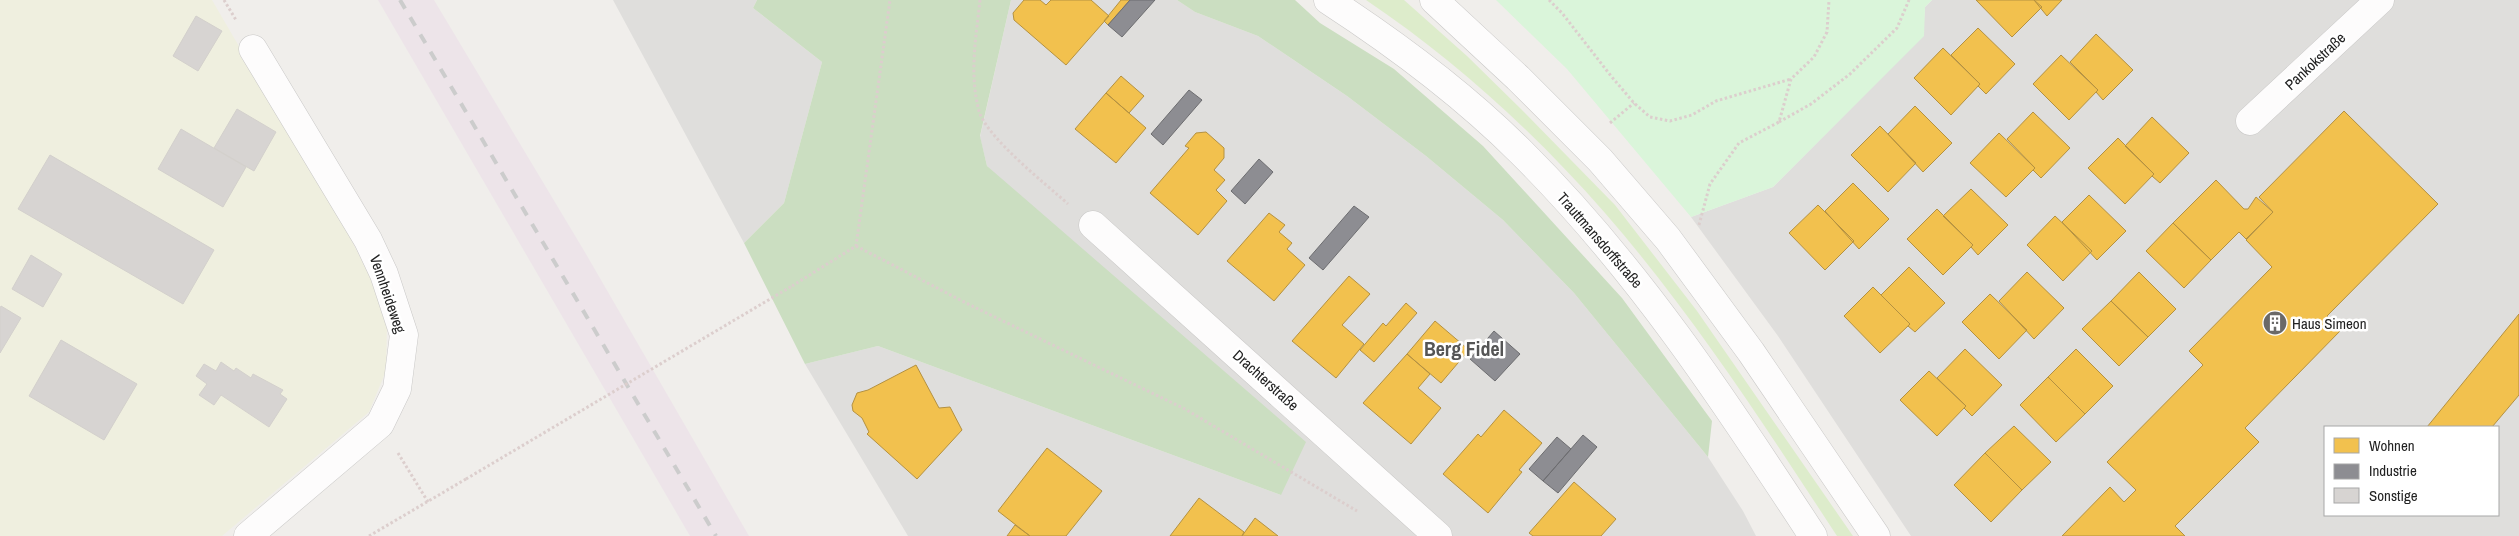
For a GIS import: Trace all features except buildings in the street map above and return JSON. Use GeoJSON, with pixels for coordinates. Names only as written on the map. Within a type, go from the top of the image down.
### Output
{"type":"FeatureCollection","features":[{"type":"Feature","properties":{"kind":"street","name":"Trauttmansdorffstraße"},"geometry":{"type":"LineString","coordinates":[[1328,0],[1414,59],[1457,94],[1520,151],[1590,226],[1656,306],[1727,405],[1812,536]]}},
{"type":"Feature","properties":{"kind":"street"},"geometry":{"type":"LineString","coordinates":[[1434,0],[1518,78],[1600,160],[1668,239],[1752,352],[1876,536]]}},
{"type":"Feature","properties":{"kind":"street","name":"Pankokstraße"},"geometry":{"type":"LineString","coordinates":[[2250,122],[2380,0]]}},
{"type":"Feature","properties":{"kind":"street","name":"Vennheideweg"},"geometry":{"type":"LineString","coordinates":[[248,536],[380,424],[397,389],[404,335],[384,274],[368,240],[253,49]]}},
{"type":"Feature","properties":{"kind":"street","name":"Drachterstraße"},"geometry":{"type":"LineString","coordinates":[[1092,226],[1438,536]]}},
{"type":"Feature","properties":{"kind":"path"},"geometry":{"type":"LineString","coordinates":[[856,246],[890,0]]}},
{"type":"Feature","properties":{"kind":"path"},"geometry":{"type":"LineString","coordinates":[[980,0],[973,74],[979,112],[1004,147],[1092,226]]}},
{"type":"Feature","properties":{"kind":"path"},"geometry":{"type":"LineString","coordinates":[[1549,0],[1562,13],[1634,103],[1650,117],[1670,121],[1692,115],[1716,101],[1791,79],[1814,57],[1827,32],[1829,0]]}},
{"type":"Feature","properties":{"kind":"path"},"geometry":{"type":"LineString","coordinates":[[1699,227],[1710,184],[1739,143],[1812,104],[1850,74],[1897,28],[1909,0]]}},
{"type":"Feature","properties":{"kind":"path"},"geometry":{"type":"LineString","coordinates":[[1778,122],[1791,79]]}},
{"type":"Feature","properties":{"kind":"path"},"geometry":{"type":"LineString","coordinates":[[1608,124],[1634,103]]}},
{"type":"Feature","properties":{"kind":"path"},"geometry":{"type":"LineString","coordinates":[[369,536],[792,286],[856,246]]}},
{"type":"Feature","properties":{"kind":"path"},"geometry":{"type":"LineString","coordinates":[[856,246],[970,305],[1185,409],[1369,518],[1395,498]]}},
{"type":"Feature","properties":{"kind":"path"},"geometry":{"type":"LineString","coordinates":[[380,424],[428,502]]}},
{"type":"Feature","properties":{"kind":"shaded area"},"geometry":{"type":"Polygon","coordinates":[[[378,0],[434,0],[586,254],[749,536],[690,536],[378,0]]]}},
{"type":"Feature","properties":{"kind":"shaded area"},"geometry":{"type":"Polygon","coordinates":[[[613,0],[757,0],[753,8],[822,62],[784,203],[744,243],[613,0]]]}},
{"type":"Feature","properties":{"kind":"shaded area"},"geometry":{"type":"Polygon","coordinates":[[[1011,0],[1177,0],[1195,12],[1258,36],[1347,96],[1426,156],[1503,220],[1574,293],[1708,457],[1743,511],[1756,536],[908,536],[805,364],[878,346],[1281,495],[987,166],[980,137],[1011,0]]]}},
{"type":"Feature","properties":{"kind":"shaded area"},"geometry":{"type":"Polygon","coordinates":[[[1932,0],[2519,0],[2519,536],[1911,536],[1778,336],[1691,217],[1773,187],[1923,36],[1925,7],[1932,0]]]}},
{"type":"Feature","properties":{"kind":"green space"},"geometry":{"type":"Polygon","coordinates":[[[0,0],[212,0],[350,237],[372,281],[387,325],[386,371],[369,412],[222,536],[0,536],[0,0]]]}},
{"type":"Feature","properties":{"kind":"green space"},"geometry":{"type":"Polygon","coordinates":[[[757,0],[1011,0],[980,136],[987,166],[1306,442],[1281,495],[878,346],[805,364],[744,243],[784,203],[822,62],[753,8],[757,0]]]}},
{"type":"Feature","properties":{"kind":"green space"},"geometry":{"type":"Polygon","coordinates":[[[1177,0],[1295,0],[1320,23],[1394,69],[1483,146],[1622,298],[1712,421],[1708,457],[1574,293],[1503,220],[1426,156],[1347,96],[1258,36],[1195,12],[1177,0]]]}},
{"type":"Feature","properties":{"kind":"green space"},"geometry":{"type":"Polygon","coordinates":[[[1366,0],[1404,0],[1467,56],[1615,205],[1697,311],[1853,536],[1837,536],[1698,330],[1637,251],[1578,183],[1551,154],[1493,99],[1431,47],[1366,0]]]}},
{"type":"Feature","properties":{"kind":"green space"},"geometry":{"type":"Polygon","coordinates":[[[1496,0],[1932,0],[1925,7],[1924,36],[1773,187],[1691,217],[1567,69],[1496,0]]]}},
{"type":"Feature","properties":{"kind":"railway"},"geometry":{"type":"LineString","coordinates":[[400,0],[716,536]]}},
{"type":"Feature","properties":{"kind":"place","name":"Haus Simeon"},"geometry":{"type":"Point","coordinates":[2275,323]}},
{"type":"Feature","properties":{"kind":"district","name":"Berg Fidel"},"geometry":{"type":"Point","coordinates":[1464,348]}}]}
